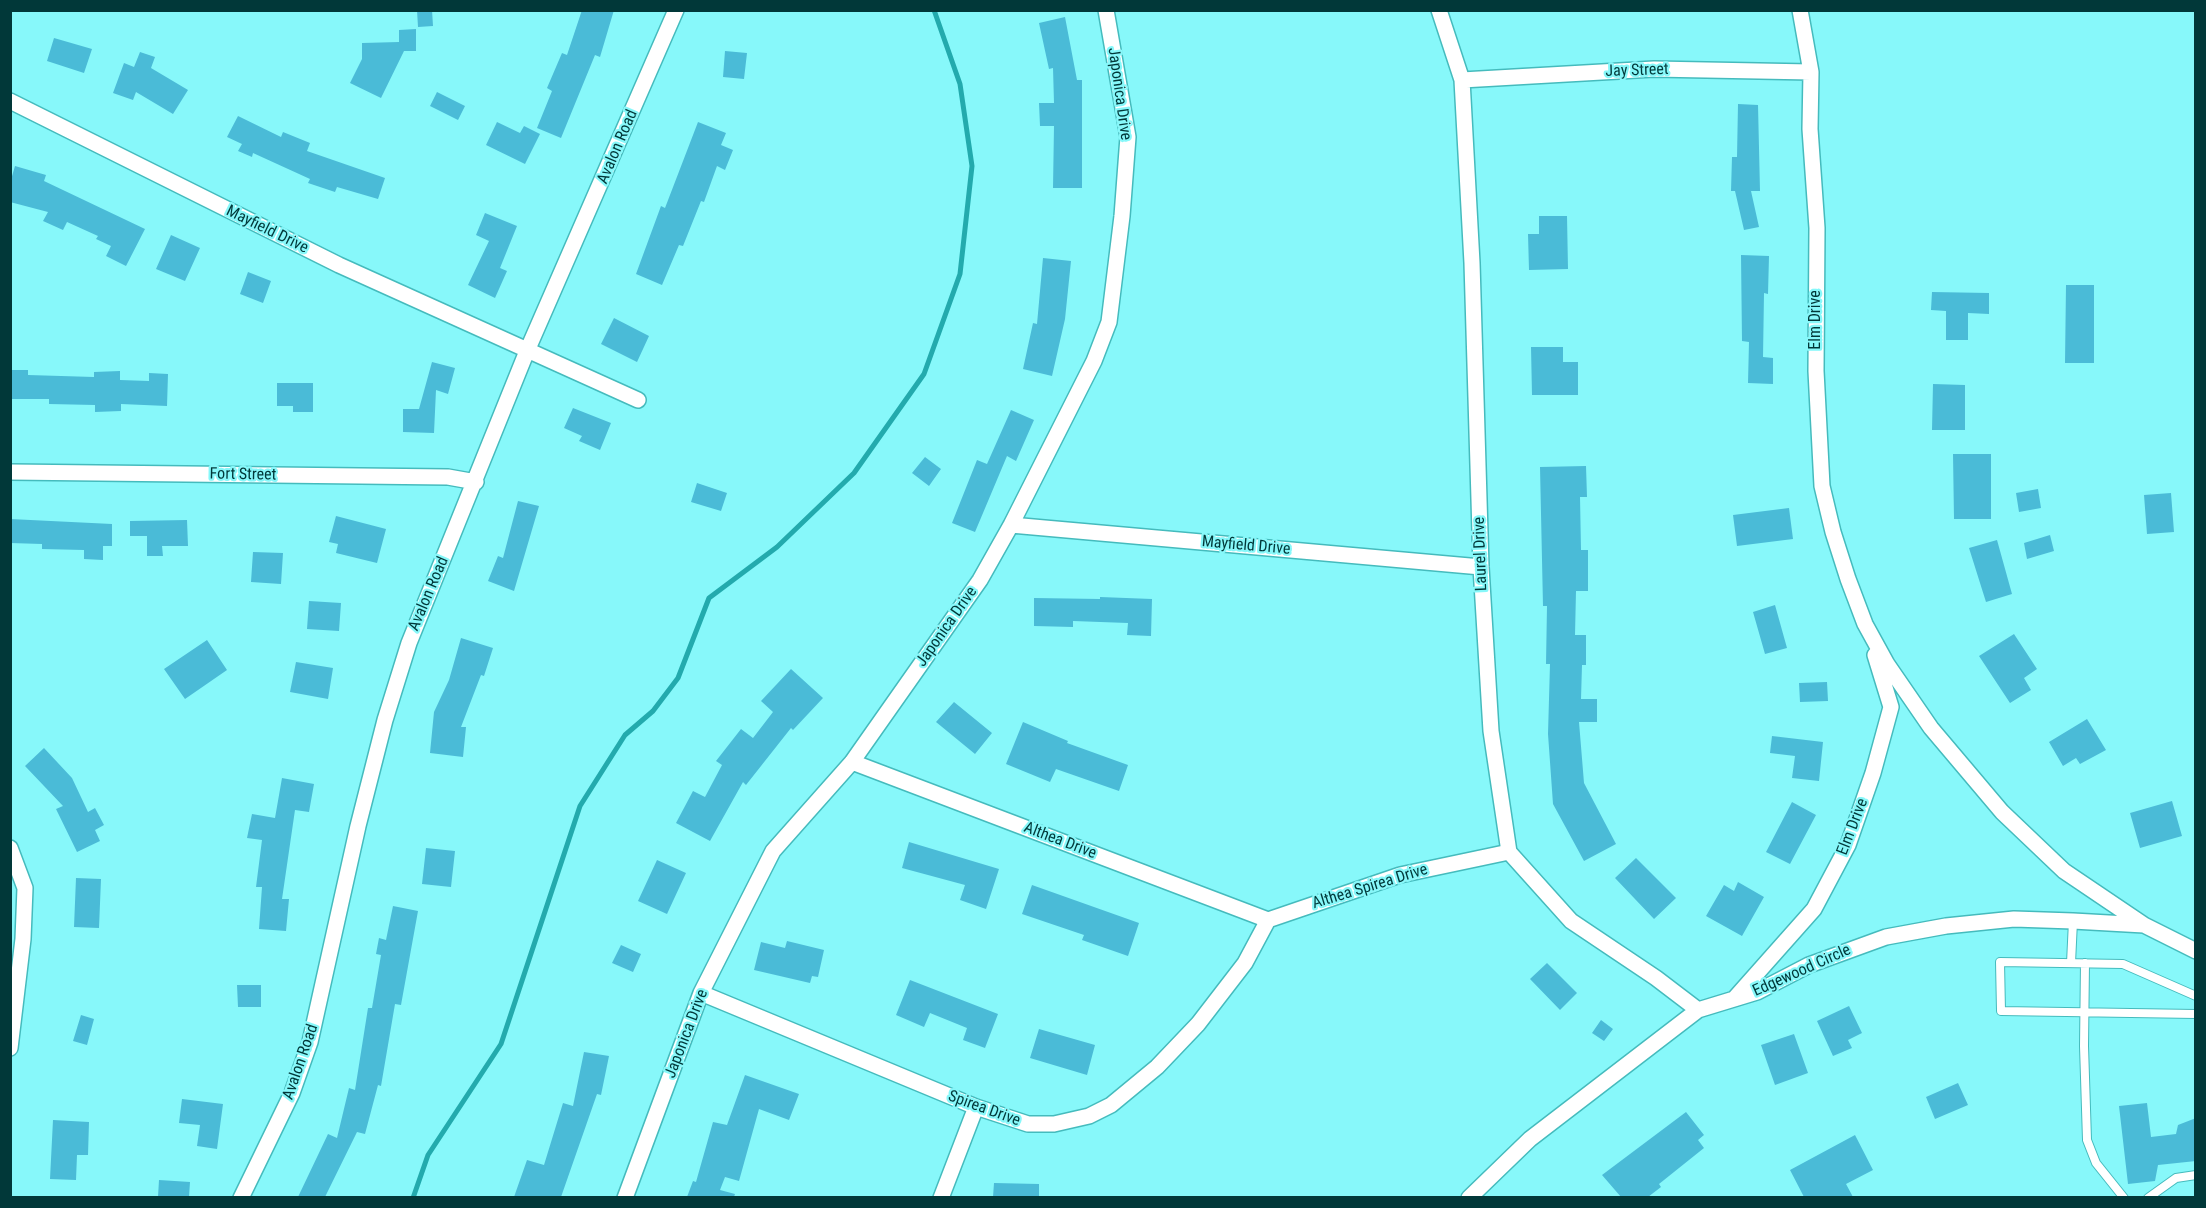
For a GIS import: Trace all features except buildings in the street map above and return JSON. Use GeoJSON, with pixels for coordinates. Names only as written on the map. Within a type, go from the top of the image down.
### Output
{"type":"FeatureCollection","features":[{"type":"Feature","properties":{"kind":"street","name":"Avalon Road"},"geometry":{"type":"LineString","coordinates":[[241,1197],[292,1093],[310,1042],[358,826],[385,720],[409,643],[527,351],[676,10]]}},
{"type":"Feature","properties":{"kind":"street","name":"Japonica Drive"},"geometry":{"type":"LineString","coordinates":[[625,1197],[701,993],[772,851],[852,762],[980,580],[1011,525],[1094,362],[1109,322],[1122,216],[1128,137],[1106,10]]}},
{"type":"Feature","properties":{"kind":"street","name":"Laurel Drive"},"geometry":{"type":"LineString","coordinates":[[1439,10],[1462,80],[1472,263],[1481,567],[1491,731],[1509,852]]}},
{"type":"Feature","properties":{"kind":"street","name":"Elm Drive"},"geometry":{"type":"LineString","coordinates":[[1733,1000],[1814,909],[1851,835],[1873,773],[1891,707],[1833,532],[1822,486],[1816,371],[1817,228],[1810,129],[1811,72],[1800,10]]}},
{"type":"Feature","properties":{"kind":"street","name":"Jay Street"},"geometry":{"type":"LineString","coordinates":[[1462,80],[1654,69],[1811,72]]}},
{"type":"Feature","properties":{"kind":"street","name":"Mayfield Drive"},"geometry":{"type":"LineString","coordinates":[[10,100],[339,265],[638,400]]}},
{"type":"Feature","properties":{"kind":"street","name":"Fort Street"},"geometry":{"type":"LineString","coordinates":[[10,472],[448,477],[476,482]]}},
{"type":"Feature","properties":{"kind":"street","name":"Mayfield Drive"},"geometry":{"type":"LineString","coordinates":[[1011,525],[1481,567]]}},
{"type":"Feature","properties":{"kind":"street","name":"Elm Drive"},"geometry":{"type":"LineString","coordinates":[[1865,624],[1887,664],[1931,728],[2002,812],[2064,871],[2144,925]]}},
{"type":"Feature","properties":{"kind":"street","name":"Althea Drive"},"geometry":{"type":"LineString","coordinates":[[852,762],[1268,920]]}},
{"type":"Feature","properties":{"kind":"street"},"geometry":{"type":"LineString","coordinates":[[10,848],[25,888],[23,939],[10,1048]]}},
{"type":"Feature","properties":{"kind":"street","name":"Althea Spirea Drive"},"geometry":{"type":"LineString","coordinates":[[1268,920],[1400,874],[1509,852]]}},
{"type":"Feature","properties":{"kind":"street"},"geometry":{"type":"LineString","coordinates":[[1509,852],[1571,921],[1656,978],[1698,1010]]}},
{"type":"Feature","properties":{"kind":"street","name":"Edgewood Circle"},"geometry":{"type":"LineString","coordinates":[[1469,1197],[1530,1139],[1698,1010],[1757,992],[1809,965],[1886,937],[1946,926],[2014,919],[2073,921],[2144,925],[2196,951]]}},
{"type":"Feature","properties":{"kind":"street","name":"Spirea Drive"},"geometry":{"type":"LineString","coordinates":[[701,993],[976,1107],[1028,1124],[1054,1124],[1089,1116],[1111,1105],[1156,1067],[1198,1024],[1245,963],[1268,920]]}},
{"type":"Feature","properties":{"kind":"street"},"geometry":{"type":"LineString","coordinates":[[940,1197],[976,1107]]}},
{"type":"Feature","properties":{"kind":"lane"},"geometry":{"type":"LineString","coordinates":[[2071,963],[2073,921]]}},
{"type":"Feature","properties":{"kind":"lane"},"geometry":{"type":"LineString","coordinates":[[2196,996],[2122,964],[2000,962],[2001,1011],[2196,1014]]}},
{"type":"Feature","properties":{"kind":"lane"},"geometry":{"type":"LineString","coordinates":[[2085,963],[2087,1140],[2096,1163],[2124,1197]]}},
{"type":"Feature","properties":{"kind":"lane"},"geometry":{"type":"LineString","coordinates":[[2148,1197],[2176,1178],[2196,1175]]}},
{"type":"Feature","properties":{"kind":"waterway"},"geometry":{"type":"LineString","coordinates":[[413,1198],[428,1155],[501,1044],[580,806],[625,735],[653,711],[678,678],[709,598],[777,547],[854,473],[924,374],[960,274],[972,166],[960,84],[934,10]]}}]}
